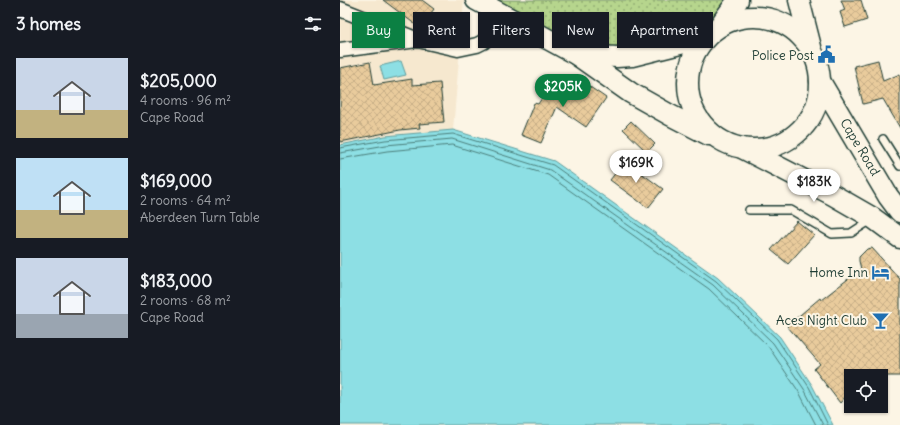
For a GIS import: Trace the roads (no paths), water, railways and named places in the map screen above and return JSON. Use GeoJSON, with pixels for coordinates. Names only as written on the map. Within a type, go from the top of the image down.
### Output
{"type":"FeatureCollection","features":[{"type":"Feature","properties":{"kind":"main road"},"geometry":{"type":"LineString","coordinates":[[476,0],[498,12]]}},
{"type":"Feature","properties":{"kind":"main road"},"geometry":{"type":"LineString","coordinates":[[713,31],[720,25],[738,0]]}},
{"type":"Feature","properties":{"kind":"main road"},"geometry":{"type":"LineString","coordinates":[[740,147],[764,148],[787,140],[805,125],[817,105],[820,81],[818,64],[811,49],[799,0]]}},
{"type":"Feature","properties":{"kind":"main road"},"geometry":{"type":"LineString","coordinates":[[720,25],[744,17],[770,18],[794,29],[811,49]]}},
{"type":"Feature","properties":{"kind":"main road"},"geometry":{"type":"LineString","coordinates":[[544,37],[577,55],[631,93],[670,115],[717,138],[740,147],[832,195],[873,218],[900,238]]}},
{"type":"Feature","properties":{"kind":"main road"},"geometry":{"type":"LineString","coordinates":[[577,55],[617,57],[632,56],[664,48]]}},
{"type":"Feature","properties":{"kind":"main road"},"geometry":{"type":"LineString","coordinates":[[697,48],[694,53],[688,71],[688,90],[693,108],[703,124],[717,138]]}},
{"type":"Feature","properties":{"kind":"main road","name":"Cape Road"},"geometry":{"type":"LineString","coordinates":[[820,81],[896,203]]}},
{"type":"Feature","properties":{"kind":"main road"},"geometry":{"type":"LineString","coordinates":[[873,218],[896,203]]}},
{"type":"Feature","properties":{"kind":"street"},"geometry":{"type":"LineString","coordinates":[[340,9],[413,38]]}},
{"type":"Feature","properties":{"kind":"street"},"geometry":{"type":"LineString","coordinates":[[340,50],[413,41]]}},
{"type":"Feature","properties":{"kind":"lane"},"geometry":{"type":"LineString","coordinates":[[883,139],[900,166]]}},
{"type":"Feature","properties":{"kind":"lane"},"geometry":{"type":"LineString","coordinates":[[749,210],[792,210],[832,234],[851,233],[873,218]]}},
{"type":"Feature","properties":{"kind":"water"},"geometry":{"type":"Polygon","coordinates":[[[401,61],[406,75],[384,80],[380,66],[401,61]]]}},
{"type":"Feature","properties":{"kind":"water"},"geometry":{"type":"Polygon","coordinates":[[[453,130],[554,161],[718,278],[780,337],[812,385],[833,425],[340,425],[340,145],[385,136],[453,130]]]}},
{"type":"Feature","properties":{"kind":"place","name":"Police Post"},"geometry":{"type":"Point","coordinates":[827,55]}},
{"type":"Feature","properties":{"kind":"place","name":"Home Inn"},"geometry":{"type":"Point","coordinates":[881,272]}},
{"type":"Feature","properties":{"kind":"place","name":"Aces Night Club"},"geometry":{"type":"Point","coordinates":[880,320]}}]}
